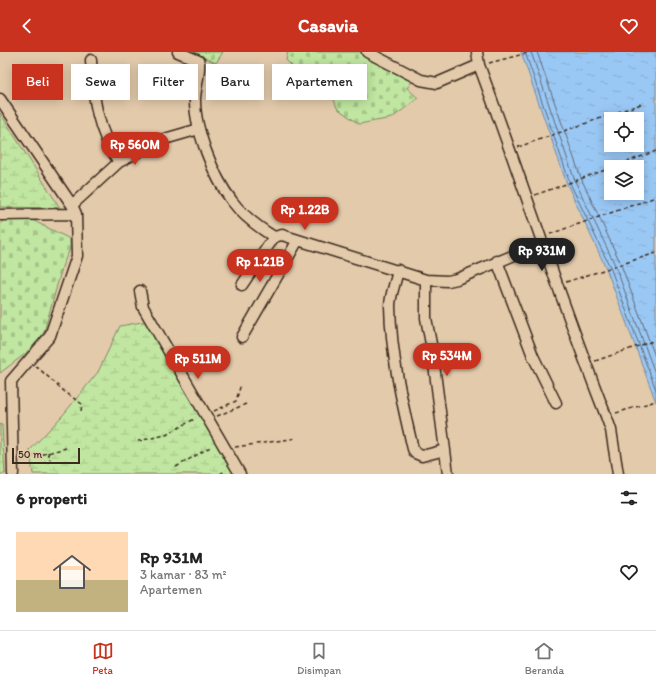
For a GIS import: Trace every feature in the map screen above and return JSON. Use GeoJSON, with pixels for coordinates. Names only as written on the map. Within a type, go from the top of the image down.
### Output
{"type":"FeatureCollection","features":[{"type":"Feature","properties":{"kind":"street"},"geometry":{"type":"LineString","coordinates":[[178,52],[199,61],[195,99],[202,142],[231,200],[253,224],[274,237]]}},
{"type":"Feature","properties":{"kind":"street"},"geometry":{"type":"LineString","coordinates":[[367,52],[421,80],[437,83],[479,65]]}},
{"type":"Feature","properties":{"kind":"street"},"geometry":{"type":"LineString","coordinates":[[477,52],[479,65],[510,149],[525,198],[542,240],[611,430],[618,474]]}},
{"type":"Feature","properties":{"kind":"street"},"geometry":{"type":"LineString","coordinates":[[91,60],[92,87],[101,131],[120,162]]}},
{"type":"Feature","properties":{"kind":"street"},"geometry":{"type":"LineString","coordinates":[[0,98],[74,210],[77,256],[50,336],[11,381],[13,474]]}},
{"type":"Feature","properties":{"kind":"street"},"geometry":{"type":"LineString","coordinates":[[0,215],[74,210],[120,162],[161,140],[200,129]]}},
{"type":"Feature","properties":{"kind":"street"},"geometry":{"type":"LineString","coordinates":[[242,285],[274,237],[282,235],[426,280],[456,279],[542,240]]}},
{"type":"Feature","properties":{"kind":"street"},"geometry":{"type":"LineString","coordinates":[[242,337],[298,240]]}},
{"type":"Feature","properties":{"kind":"street"},"geometry":{"type":"LineString","coordinates":[[497,260],[533,356],[556,403]]}},
{"type":"Feature","properties":{"kind":"street"},"geometry":{"type":"LineString","coordinates":[[398,270],[390,305],[395,359],[405,416],[413,449],[415,453],[422,456],[445,450]]}},
{"type":"Feature","properties":{"kind":"street"},"geometry":{"type":"LineString","coordinates":[[426,280],[426,318],[432,349],[448,474]]}},
{"type":"Feature","properties":{"kind":"street"},"geometry":{"type":"LineString","coordinates":[[140,291],[143,307],[240,474]]}},
{"type":"Feature","properties":{"kind":"path"},"geometry":{"type":"LineString","coordinates":[[479,65],[531,52]]}},
{"type":"Feature","properties":{"kind":"path"},"geometry":{"type":"LineString","coordinates":[[510,149],[550,137],[644,104]]}},
{"type":"Feature","properties":{"kind":"path"},"geometry":{"type":"LineString","coordinates":[[631,160],[656,151]]}},
{"type":"Feature","properties":{"kind":"path"},"geometry":{"type":"LineString","coordinates":[[525,198],[604,170]]}},
{"type":"Feature","properties":{"kind":"path"},"geometry":{"type":"LineString","coordinates":[[542,240],[656,197]]}},
{"type":"Feature","properties":{"kind":"path"},"geometry":{"type":"LineString","coordinates":[[558,284],[656,253]]}},
{"type":"Feature","properties":{"kind":"path"},"geometry":{"type":"LineString","coordinates":[[586,364],[656,340]]}},
{"type":"Feature","properties":{"kind":"path"},"geometry":{"type":"LineString","coordinates":[[29,360],[65,392],[82,404],[80,411]]}},
{"type":"Feature","properties":{"kind":"path"},"geometry":{"type":"LineString","coordinates":[[138,440],[166,435],[236,401],[240,384]]}},
{"type":"Feature","properties":{"kind":"path"},"geometry":{"type":"LineString","coordinates":[[606,416],[656,401]]}},
{"type":"Feature","properties":{"kind":"path"},"geometry":{"type":"LineString","coordinates":[[206,416],[246,404]]}},
{"type":"Feature","properties":{"kind":"path"},"geometry":{"type":"LineString","coordinates":[[176,467],[223,445],[296,438]]}},
{"type":"Feature","properties":{"kind":"path"},"geometry":{"type":"LineString","coordinates":[[12,462],[66,448]]}},
{"type":"Feature","properties":{"kind":"path"},"geometry":{"type":"LineString","coordinates":[[48,452],[50,460]]}},
{"type":"Feature","properties":{"kind":"green space"},"geometry":{"type":"Polygon","coordinates":[[[191,52],[223,52],[216,63],[191,52]]]}},
{"type":"Feature","properties":{"kind":"green space"},"geometry":{"type":"Polygon","coordinates":[[[288,52],[361,52],[413,80],[407,88],[418,98],[392,118],[359,124],[337,108],[334,100],[367,100],[367,64],[290,64],[286,60],[288,52]]]}},
{"type":"Feature","properties":{"kind":"green space"},"geometry":{"type":"Polygon","coordinates":[[[0,113],[60,208],[0,207],[0,113]]]}},
{"type":"Feature","properties":{"kind":"green space"},"geometry":{"type":"Polygon","coordinates":[[[5,218],[32,220],[70,239],[70,249],[63,264],[44,332],[34,347],[0,373],[0,225],[5,218]]]}},
{"type":"Feature","properties":{"kind":"green space"},"geometry":{"type":"Polygon","coordinates":[[[153,320],[244,474],[33,474],[30,450],[63,415],[98,372],[120,326],[153,320]]]}},
{"type":"Feature","properties":{"kind":"green space"},"geometry":{"type":"Polygon","coordinates":[[[0,424],[2,425],[5,474],[0,474],[0,424]]]}},
{"type":"Feature","properties":{"kind":"water"},"geometry":{"type":"Polygon","coordinates":[[[521,52],[656,52],[656,402],[606,268],[567,184],[521,52]]]}}]}
